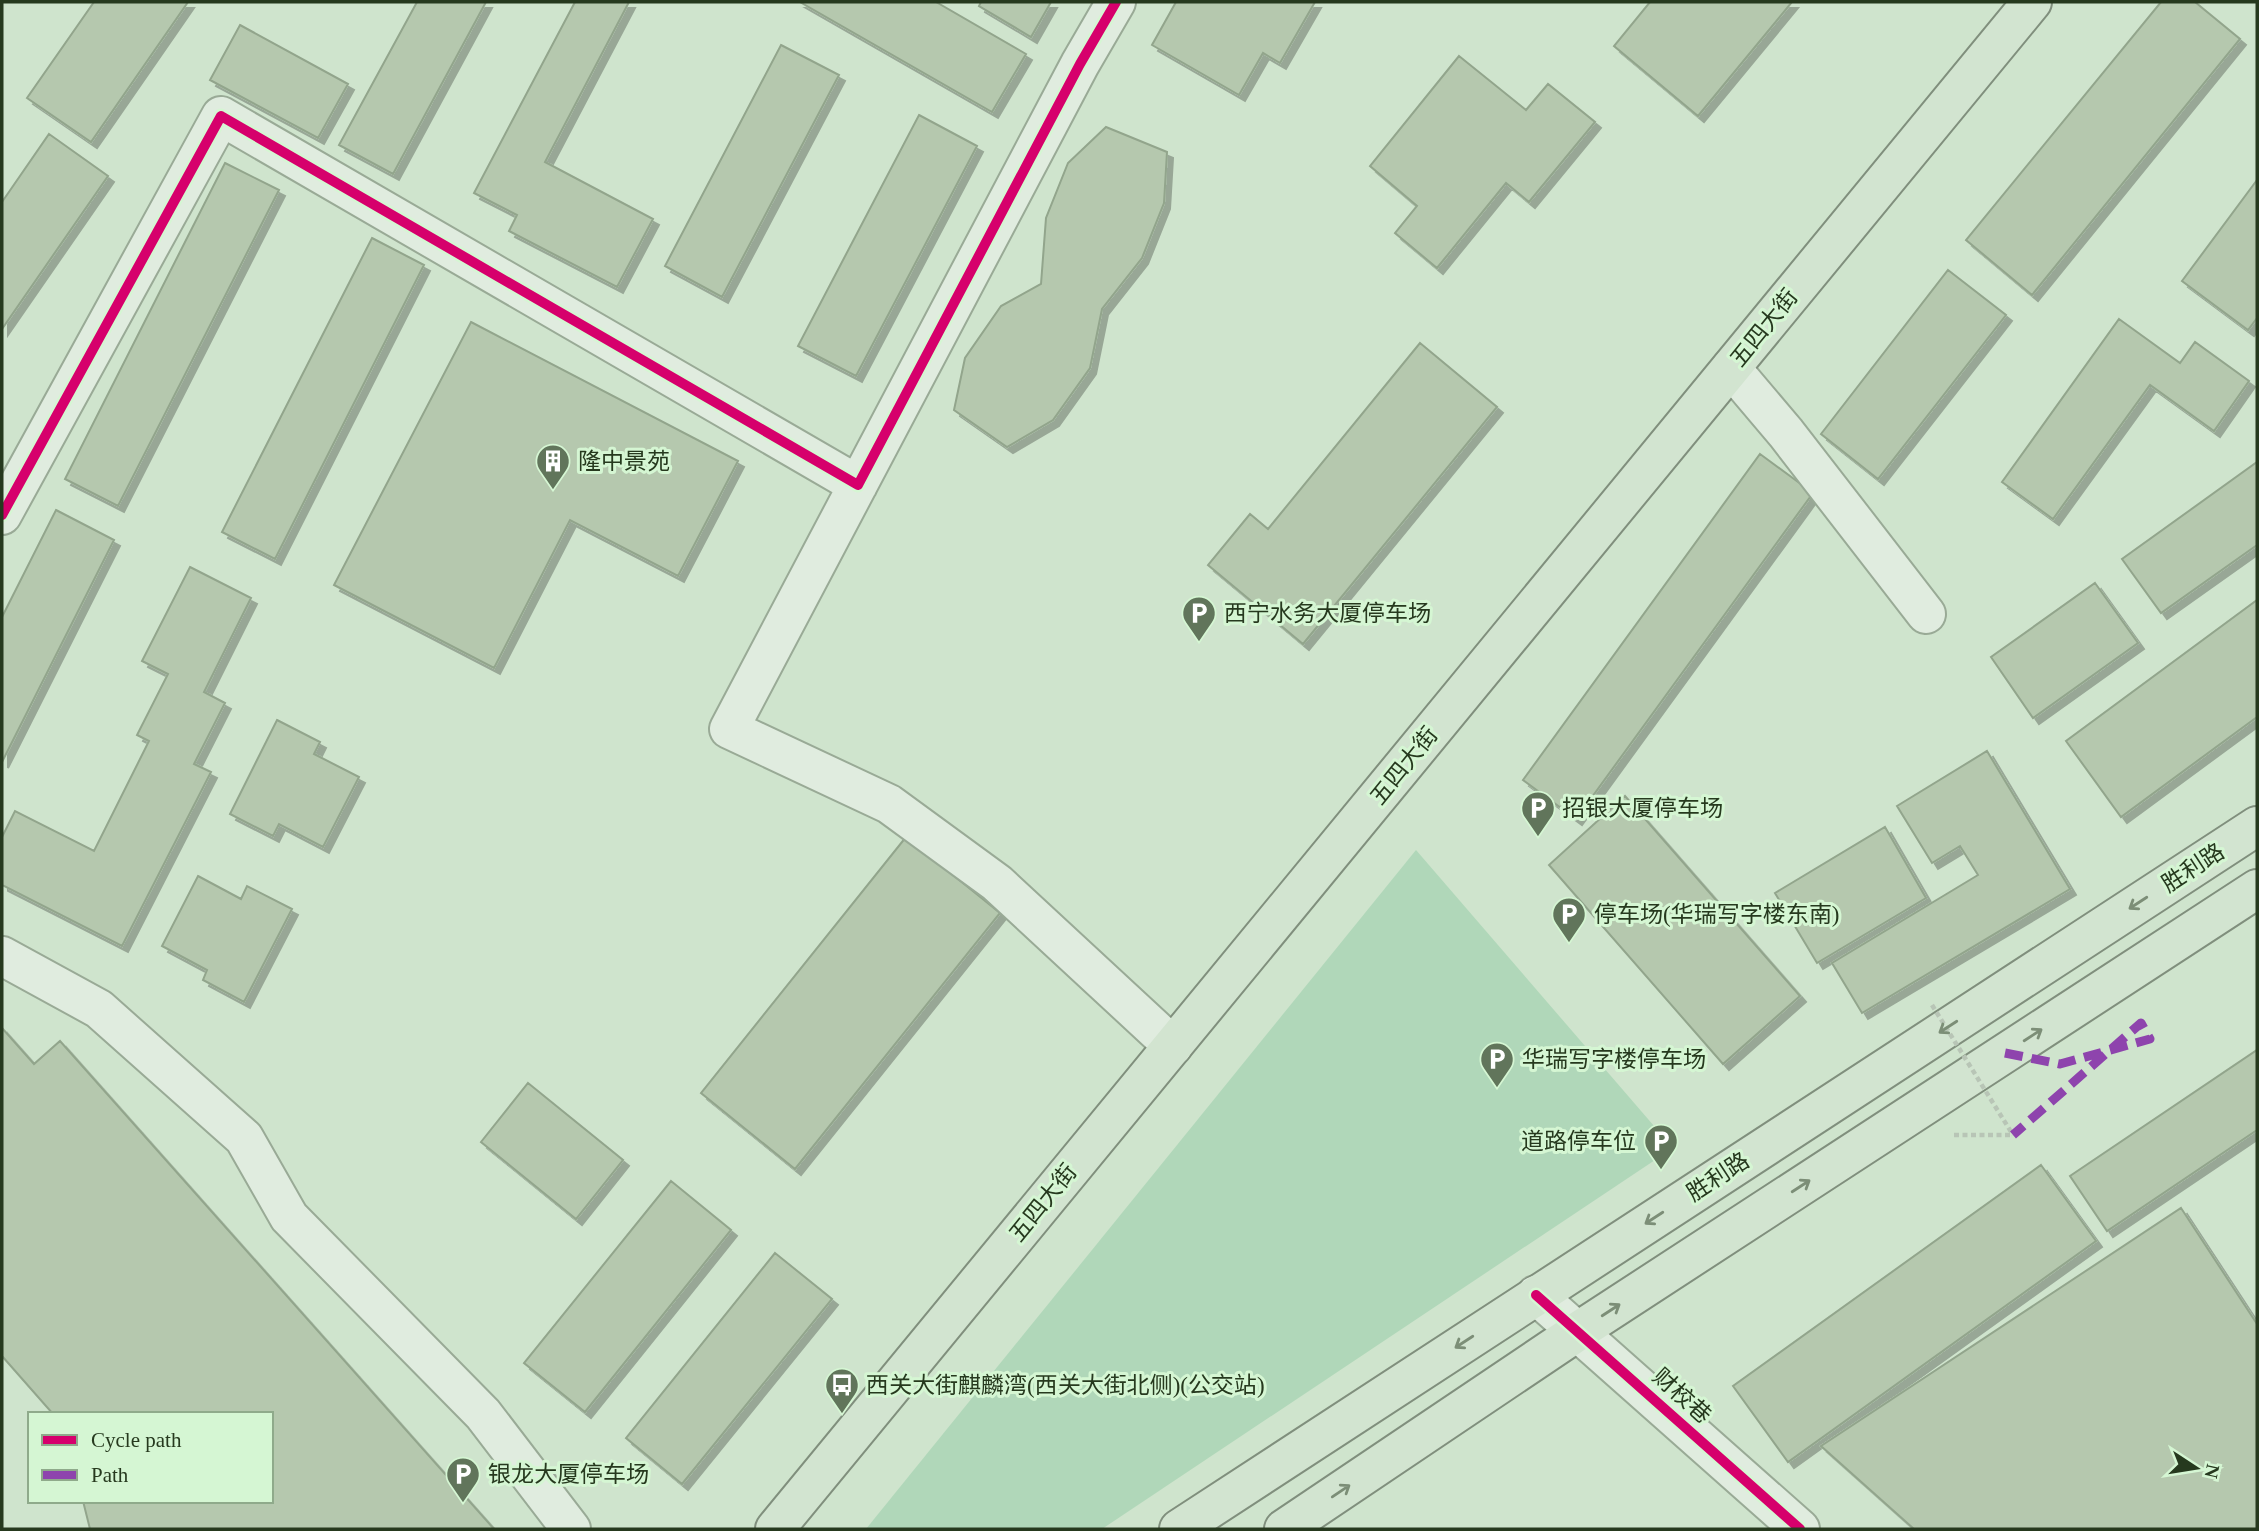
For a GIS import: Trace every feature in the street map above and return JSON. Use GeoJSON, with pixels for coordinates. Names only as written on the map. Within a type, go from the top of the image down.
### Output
{"type":"FeatureCollection","features":[{"type":"Feature","properties":{"kind":"main road","name":"五四大街"},"geometry":{"type":"LineString","coordinates":[[775,1529],[2032,2]]}},
{"type":"Feature","properties":{"kind":"main road","name":"胜利路"},"geometry":{"type":"LineString","coordinates":[[1179,1529],[2257,826]]}},
{"type":"Feature","properties":{"kind":"main road"},"geometry":{"type":"LineString","coordinates":[[1284,1529],[1577,1332],[2257,889]]}},
{"type":"Feature","properties":{"kind":"street"},"geometry":{"type":"LineString","coordinates":[[1116,2],[1080,64],[729,729],[889,804],[997,883],[1173,1046]]}},
{"type":"Feature","properties":{"kind":"street"},"geometry":{"type":"LineString","coordinates":[[2,515],[221,116],[858,485]]}},
{"type":"Feature","properties":{"kind":"street"},"geometry":{"type":"LineString","coordinates":[[1731,368],[1786,433],[1926,614]]}},
{"type":"Feature","properties":{"kind":"street"},"geometry":{"type":"LineString","coordinates":[[2,956],[99,1009],[244,1138],[289,1217],[483,1414],[571,1529]]}},
{"type":"Feature","properties":{"kind":"street","name":"财校巷"},"geometry":{"type":"LineString","coordinates":[[1536,1295],[1800,1529]]}},
{"type":"Feature","properties":{"kind":"path"},"geometry":{"type":"LineString","coordinates":[[1932,1005],[2013,1135]]}},
{"type":"Feature","properties":{"kind":"green space"},"geometry":{"type":"Polygon","coordinates":[[[1416,850],[1673,1148],[1102,1529],[866,1529],[1416,850]]]}},
{"type":"Feature","properties":{"kind":"building"},"geometry":{"type":"Polygon","coordinates":[[[94,2],[188,2],[91,142],[27,98],[94,2]]]}},
{"type":"Feature","properties":{"kind":"building"},"geometry":{"type":"Polygon","coordinates":[[[417,2],[486,2],[393,174],[339,145],[417,2]]]}},
{"type":"Feature","properties":{"kind":"building"},"geometry":{"type":"Polygon","coordinates":[[[575,2],[629,2],[545,162],[653,219],[617,287],[509,231],[517,215],[474,193],[575,2]]]}},
{"type":"Feature","properties":{"kind":"building"},"geometry":{"type":"Polygon","coordinates":[[[800,2],[936,2],[1026,54],[992,112],[800,2]]]}},
{"type":"Feature","properties":{"kind":"building"},"geometry":{"type":"Polygon","coordinates":[[[981,2],[1051,2],[1031,37],[979,6],[981,2]]]}},
{"type":"Feature","properties":{"kind":"building"},"geometry":{"type":"Polygon","coordinates":[[[1176,2],[1315,2],[1280,63],[1263,53],[1239,95],[1152,45],[1176,2]]]}},
{"type":"Feature","properties":{"kind":"building"},"geometry":{"type":"Polygon","coordinates":[[[1650,2],[1792,2],[1698,116],[1614,46],[1650,2]]]}},
{"type":"Feature","properties":{"kind":"building"},"geometry":{"type":"Polygon","coordinates":[[[2161,2],[2195,2],[2240,39],[2032,295],[1966,240],[2161,2]]]}},
{"type":"Feature","properties":{"kind":"building"},"geometry":{"type":"Polygon","coordinates":[[[240,25],[348,84],[318,138],[210,80],[240,25]]]}},
{"type":"Feature","properties":{"kind":"building"},"geometry":{"type":"Polygon","coordinates":[[[781,45],[839,75],[722,297],[665,266],[781,45]]]}},
{"type":"Feature","properties":{"kind":"building"},"geometry":{"type":"Polygon","coordinates":[[[1459,56],[1526,110],[1548,84],[1595,122],[1529,202],[1506,183],[1437,268],[1395,233],[1417,206],[1370,166],[1459,56]]]}},
{"type":"Feature","properties":{"kind":"building"},"geometry":{"type":"Polygon","coordinates":[[[919,115],[977,146],[856,376],[798,346],[919,115]]]}},
{"type":"Feature","properties":{"kind":"building"},"geometry":{"type":"Polygon","coordinates":[[[1106,127],[1167,152],[1164,203],[1142,258],[1102,309],[1090,368],[1053,420],[1007,447],[954,410],[965,358],[1001,306],[1041,284],[1046,218],[1068,163],[1106,127]]]}},
{"type":"Feature","properties":{"kind":"building"},"geometry":{"type":"Polygon","coordinates":[[[49,134],[108,176],[2,329],[2,202],[49,134]]]}},
{"type":"Feature","properties":{"kind":"building"},"geometry":{"type":"Polygon","coordinates":[[[225,163],[279,190],[118,506],[65,479],[225,163]]]}},
{"type":"Feature","properties":{"kind":"building"},"geometry":{"type":"Polygon","coordinates":[[[2257,180],[2257,318],[2248,330],[2182,281],[2257,180]]]}},
{"type":"Feature","properties":{"kind":"building"},"geometry":{"type":"Polygon","coordinates":[[[372,238],[424,265],[275,559],[222,532],[372,238]]]}},
{"type":"Feature","properties":{"kind":"building"},"geometry":{"type":"Polygon","coordinates":[[[1948,270],[2006,315],[1878,479],[1821,434],[1948,270]]]}},
{"type":"Feature","properties":{"kind":"building"},"geometry":{"type":"Polygon","coordinates":[[[2119,319],[2180,363],[2195,342],[2249,381],[2214,431],[2150,385],[2053,519],[2002,482],[2119,319]]]}},
{"type":"Feature","properties":{"kind":"building","name":"隆中景苑"},"geometry":{"type":"Polygon","coordinates":[[[471,322],[738,461],[678,576],[570,520],[494,668],[334,585],[471,322]]]}},
{"type":"Feature","properties":{"kind":"building"},"geometry":{"type":"Polygon","coordinates":[[[1420,343],[1497,407],[1303,644],[1208,565],[1250,514],[1268,529],[1420,343]]]}},
{"type":"Feature","properties":{"kind":"building"},"geometry":{"type":"Polygon","coordinates":[[[1760,454],[1813,493],[1576,819],[1523,780],[1760,454]]]}},
{"type":"Feature","properties":{"kind":"building"},"geometry":{"type":"Polygon","coordinates":[[[2257,462],[2257,545],[2161,613],[2122,559],[2257,462]]]}},
{"type":"Feature","properties":{"kind":"building"},"geometry":{"type":"Polygon","coordinates":[[[56,510],[114,540],[2,762],[2,617],[56,510]]]}},
{"type":"Feature","properties":{"kind":"building"},"geometry":{"type":"Polygon","coordinates":[[[190,567],[251,598],[204,692],[225,703],[194,764],[211,772],[122,946],[2,885],[2,837],[15,811],[94,851],[149,741],[137,735],[168,674],[142,661],[190,567]]]}},
{"type":"Feature","properties":{"kind":"building"},"geometry":{"type":"Polygon","coordinates":[[[2095,583],[2138,643],[2033,718],[1991,657],[2095,583]]]}},
{"type":"Feature","properties":{"kind":"building"},"geometry":{"type":"Polygon","coordinates":[[[2257,600],[2257,717],[2121,817],[2066,741],[2257,600]]]}},
{"type":"Feature","properties":{"kind":"building"},"geometry":{"type":"Polygon","coordinates":[[[277,720],[320,742],[314,754],[359,777],[323,847],[279,824],[273,836],[230,814],[277,720]]]}},
{"type":"Feature","properties":{"kind":"building"},"geometry":{"type":"Polygon","coordinates":[[[1987,751],[2070,889],[1862,1013],[1832,963],[1978,875],[1960,846],[1932,863],[1897,806],[1987,751]]]}},
{"type":"Feature","properties":{"kind":"building"},"geometry":{"type":"Polygon","coordinates":[[[1625,796],[1800,996],[1723,1064],[1549,865],[1625,796]]]}},
{"type":"Feature","properties":{"kind":"building"},"geometry":{"type":"Polygon","coordinates":[[[1885,827],[1926,898],[1817,963],[1775,893],[1885,827]]]}},
{"type":"Feature","properties":{"kind":"building"},"geometry":{"type":"Polygon","coordinates":[[[906,837],[1000,913],[795,1169],[701,1093],[906,837]]]}},
{"type":"Feature","properties":{"kind":"building"},"geometry":{"type":"Polygon","coordinates":[[[198,876],[241,899],[247,886],[292,909],[244,1002],[203,980],[207,970],[162,946],[198,876]]]}},
{"type":"Feature","properties":{"kind":"building"},"geometry":{"type":"Polygon","coordinates":[[[2,1028],[34,1064],[60,1041],[494,1529],[90,1529],[84,1503],[273,1503],[273,1412],[51,1412],[2,1356],[2,1028]]]}},
{"type":"Feature","properties":{"kind":"building"},"geometry":{"type":"Polygon","coordinates":[[[2257,1050],[2257,1130],[2107,1231],[2070,1176],[2257,1050]]]}},
{"type":"Feature","properties":{"kind":"building"},"geometry":{"type":"Polygon","coordinates":[[[528,1083],[623,1160],[576,1219],[481,1142],[528,1083]]]}},
{"type":"Feature","properties":{"kind":"building"},"geometry":{"type":"Polygon","coordinates":[[[2041,1165],[2096,1241],[1788,1462],[1733,1386],[2041,1165]]]}},
{"type":"Feature","properties":{"kind":"building"},"geometry":{"type":"Polygon","coordinates":[[[671,1181],[731,1230],[585,1412],[524,1363],[671,1181]]]}},
{"type":"Feature","properties":{"kind":"building"},"geometry":{"type":"Polygon","coordinates":[[[2181,1208],[2257,1324],[2257,1529],[1914,1529],[1821,1446],[2181,1208]]]}},
{"type":"Feature","properties":{"kind":"building"},"geometry":{"type":"Polygon","coordinates":[[[775,1253],[832,1299],[682,1484],[626,1438],[775,1253]]]}},
{"type":"Feature","properties":{"kind":"marked path"},"geometry":{"type":"LineString","coordinates":[[2005,1053],[2060,1064],[2150,1039],[2141,1023],[2013,1135]]}},
{"type":"Feature","properties":{"kind":"cycle path"},"geometry":{"type":"LineString","coordinates":[[2,515],[221,116],[858,485],[1080,64],[1116,2]]}},
{"type":"Feature","properties":{"kind":"cycle path"},"geometry":{"type":"LineString","coordinates":[[1536,1295],[1800,1529]]}},
{"type":"Feature","properties":{"kind":"place","name":"隆中景苑"},"geometry":{"type":"Point","coordinates":[553,491]}},
{"type":"Feature","properties":{"kind":"place","name":"西宁水务大厦停车场"},"geometry":{"type":"Point","coordinates":[1199,643]}},
{"type":"Feature","properties":{"kind":"place","name":"招银大厦停车场"},"geometry":{"type":"Point","coordinates":[1538,838]}},
{"type":"Feature","properties":{"kind":"place","name":"停车场(华瑞写字楼东南)"},"geometry":{"type":"Point","coordinates":[1569,944]}},
{"type":"Feature","properties":{"kind":"place","name":"华瑞写字楼停车场"},"geometry":{"type":"Point","coordinates":[1497,1089]}},
{"type":"Feature","properties":{"kind":"place","name":"道路停车位"},"geometry":{"type":"Point","coordinates":[1661,1171]}},
{"type":"Feature","properties":{"kind":"place","name":"西关大街麒麟湾(西关大街北侧)(公交站)"},"geometry":{"type":"Point","coordinates":[842,1415]}},
{"type":"Feature","properties":{"kind":"place","name":"银龙大厦停车场"},"geometry":{"type":"Point","coordinates":[463,1504]}}]}
